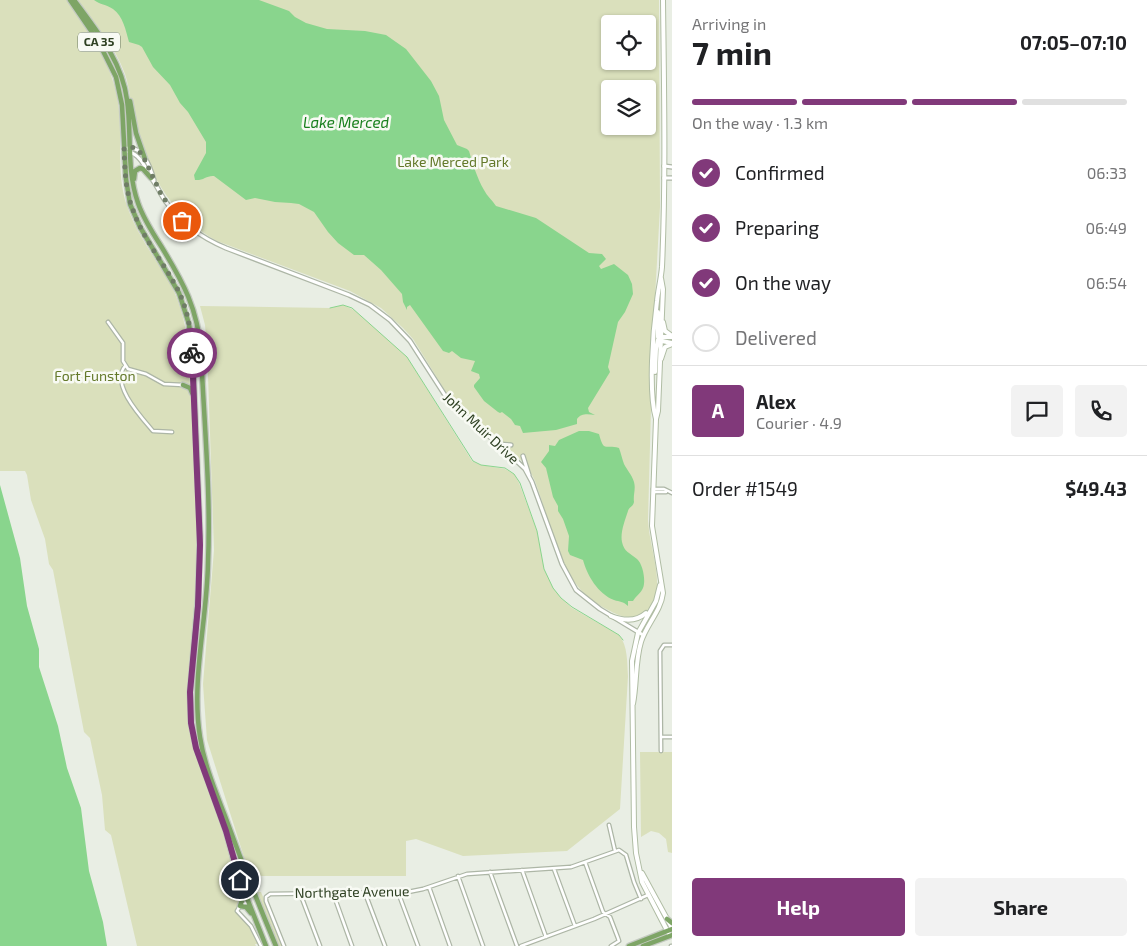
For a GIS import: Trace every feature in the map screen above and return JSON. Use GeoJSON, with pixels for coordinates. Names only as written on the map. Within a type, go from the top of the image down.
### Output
{"type":"FeatureCollection","features":[{"type":"Feature","properties":{"kind":"main road","name":"CA 35"},"geometry":{"type":"LineString","coordinates":[[70,0],[98,41],[116,77],[122,100],[134,190],[147,223],[186,289],[199,329],[209,545],[207,589],[197,692],[198,719],[206,763],[247,876],[276,946]]}},
{"type":"Feature","properties":{"kind":"main road","name":"CA 35"},"geometry":{"type":"LineString","coordinates":[[74,0],[108,49],[117,64],[123,81],[128,104],[126,186],[130,204],[140,227],[174,283],[183,303],[190,330],[200,545],[198,606],[190,692],[191,723],[196,748],[226,831],[240,880],[266,946]]}},
{"type":"Feature","properties":{"kind":"main road"},"geometry":{"type":"LineString","coordinates":[[656,419],[654,411],[653,354],[661,278],[664,178],[663,0]]}},
{"type":"Feature","properties":{"kind":"main road"},"geometry":{"type":"LineString","coordinates":[[123,81],[129,94],[138,141],[145,159]]}},
{"type":"Feature","properties":{"kind":"main road"},"geometry":{"type":"LineString","coordinates":[[134,190],[134,174],[137,169],[142,168],[153,180]]}},
{"type":"Feature","properties":{"kind":"main road"},"geometry":{"type":"LineString","coordinates":[[641,634],[662,600],[663,590],[652,532],[663,289],[661,278]]}},
{"type":"Feature","properties":{"kind":"main road"},"geometry":{"type":"LineString","coordinates":[[658,294],[657,334],[660,339],[672,343]]}},
{"type":"Feature","properties":{"kind":"main road"},"geometry":{"type":"LineString","coordinates":[[662,305],[664,328],[667,334],[672,337]]}},
{"type":"Feature","properties":{"kind":"main road"},"geometry":{"type":"LineString","coordinates":[[660,339],[672,337]]}},
{"type":"Feature","properties":{"kind":"main road"},"geometry":{"type":"LineString","coordinates":[[654,411],[656,350],[660,339]]}},
{"type":"Feature","properties":{"kind":"main road"},"geometry":{"type":"LineString","coordinates":[[659,366],[664,349],[672,343]]}},
{"type":"Feature","properties":{"kind":"main road"},"geometry":{"type":"LineString","coordinates":[[183,385],[190,380],[193,365]]}},
{"type":"Feature","properties":{"kind":"main road"},"geometry":{"type":"LineString","coordinates":[[183,385],[190,388],[195,414]]}},
{"type":"Feature","properties":{"kind":"main road"},"geometry":{"type":"LineString","coordinates":[[661,582],[657,598],[641,634],[632,664],[634,832],[642,880],[648,895],[671,929]]}},
{"type":"Feature","properties":{"kind":"main road"},"geometry":{"type":"LineString","coordinates":[[611,616],[623,620],[634,620],[644,616],[652,608]]}},
{"type":"Feature","properties":{"kind":"main road"},"geometry":{"type":"LineString","coordinates":[[640,868],[671,929],[671,937],[643,946]]}},
{"type":"Feature","properties":{"kind":"main road"},"geometry":{"type":"LineString","coordinates":[[247,876],[252,894],[251,900],[248,902],[257,904],[266,922]]}},
{"type":"Feature","properties":{"kind":"main road"},"geometry":{"type":"LineString","coordinates":[[240,880],[243,896],[240,906],[246,907],[255,918]]}},
{"type":"Feature","properties":{"kind":"main road"},"geometry":{"type":"LineString","coordinates":[[648,885],[648,895]]}},
{"type":"Feature","properties":{"kind":"main road"},"geometry":{"type":"LineString","coordinates":[[648,895],[655,898]]}},
{"type":"Feature","properties":{"kind":"main road"},"geometry":{"type":"LineString","coordinates":[[667,918],[672,923]]}},
{"type":"Feature","properties":{"kind":"main road"},"geometry":{"type":"LineString","coordinates":[[629,946],[671,929]]}},
{"type":"Feature","properties":{"kind":"street","name":"John Muir Drive"},"geometry":{"type":"LineString","coordinates":[[128,150],[139,150],[145,159],[153,180]]}},
{"type":"Feature","properties":{"kind":"street","name":"John Muir Drive"},"geometry":{"type":"LineString","coordinates":[[128,150],[140,160],[165,201],[179,218],[207,239],[344,293],[378,311],[397,326],[410,341],[450,403],[520,463],[530,478],[560,560],[571,582],[586,599],[641,634]]}},
{"type":"Feature","properties":{"kind":"street"},"geometry":{"type":"LineString","coordinates":[[664,166],[672,167]]}},
{"type":"Feature","properties":{"kind":"street"},"geometry":{"type":"LineString","coordinates":[[664,178],[672,178]]}},
{"type":"Feature","properties":{"kind":"street"},"geometry":{"type":"LineString","coordinates":[[108,322],[123,343],[123,361],[125,366],[130,370],[146,374],[164,384],[183,385]]}},
{"type":"Feature","properties":{"kind":"street"},"geometry":{"type":"LineString","coordinates":[[125,366],[122,370],[121,381],[125,394],[153,431],[172,432]]}},
{"type":"Feature","properties":{"kind":"street"},"geometry":{"type":"LineString","coordinates":[[498,444],[511,445]]}},
{"type":"Feature","properties":{"kind":"street"},"geometry":{"type":"LineString","coordinates":[[524,456],[530,478]]}},
{"type":"Feature","properties":{"kind":"street"},"geometry":{"type":"LineString","coordinates":[[653,490],[672,493]]}},
{"type":"Feature","properties":{"kind":"street"},"geometry":{"type":"LineString","coordinates":[[661,751],[660,650],[664,646],[672,644]]}},
{"type":"Feature","properties":{"kind":"street"},"geometry":{"type":"LineString","coordinates":[[661,738],[672,738]]}},
{"type":"Feature","properties":{"kind":"street"},"geometry":{"type":"LineString","coordinates":[[609,825],[615,851],[621,851],[626,855],[641,899]]}},
{"type":"Feature","properties":{"kind":"street","name":"Northgate Avenue"},"geometry":{"type":"LineString","coordinates":[[284,946],[266,901],[266,897],[274,893],[398,892],[418,890],[458,876],[571,867],[615,851]]}},
{"type":"Feature","properties":{"kind":"street"},"geometry":{"type":"LineString","coordinates":[[585,862],[603,912],[610,917],[619,941],[611,946]]}},
{"type":"Feature","properties":{"kind":"street"},"geometry":{"type":"LineString","coordinates":[[554,869],[575,926]]}},
{"type":"Feature","properties":{"kind":"street"},"geometry":{"type":"LineString","coordinates":[[522,870],[546,937]]}},
{"type":"Feature","properties":{"kind":"street"},"geometry":{"type":"LineString","coordinates":[[490,872],[517,946]]}},
{"type":"Feature","properties":{"kind":"street"},"geometry":{"type":"LineString","coordinates":[[458,876],[483,946]]}},
{"type":"Feature","properties":{"kind":"street"},"geometry":{"type":"LineString","coordinates":[[428,887],[450,946]]}},
{"type":"Feature","properties":{"kind":"street"},"geometry":{"type":"LineString","coordinates":[[333,892],[352,946]]}},
{"type":"Feature","properties":{"kind":"street"},"geometry":{"type":"LineString","coordinates":[[365,892],[385,946]]}},
{"type":"Feature","properties":{"kind":"street"},"geometry":{"type":"LineString","coordinates":[[398,892],[418,946]]}},
{"type":"Feature","properties":{"kind":"street"},"geometry":{"type":"LineString","coordinates":[[300,893],[320,946]]}},
{"type":"Feature","properties":{"kind":"street"},"geometry":{"type":"LineString","coordinates":[[521,946],[606,914],[648,895]]}},
{"type":"Feature","properties":{"kind":"street"},"geometry":{"type":"LineString","coordinates":[[248,902],[240,906],[238,913],[251,926],[261,946]]}},
{"type":"Feature","properties":{"kind":"green space","name":"Fort Funston"},"geometry":{"type":"Polygon","coordinates":[[[0,0],[67,0],[104,58],[114,83],[119,111],[120,166],[123,193],[131,217],[173,289],[182,312],[187,336],[198,537],[196,607],[190,692],[193,736],[226,831],[239,880],[243,896],[238,911],[248,922],[260,944],[255,944],[256,946],[137,946],[111,835],[105,830],[102,795],[90,738],[84,732],[53,570],[49,564],[45,539],[31,500],[27,475],[25,471],[0,471],[0,0]]]}},
{"type":"Feature","properties":{"kind":"green space","name":"Lake Merced Park"},"geometry":{"type":"Polygon","coordinates":[[[77,0],[659,0],[660,207],[653,334],[648,520],[657,587],[655,599],[648,609],[633,617],[626,617],[599,605],[579,588],[564,562],[529,469],[449,397],[413,339],[381,308],[350,291],[217,241],[202,232],[176,208],[148,164],[134,123],[125,74],[116,54],[77,0]]]}},
{"type":"Feature","properties":{"kind":"green space"},"geometry":{"type":"Polygon","coordinates":[[[343,305],[354,310],[407,357],[472,461],[481,465],[505,469],[514,474],[537,531],[544,569],[553,588],[572,608],[619,635],[622,639],[626,654],[628,676],[620,809],[567,851],[463,856],[416,839],[406,841],[406,876],[250,876],[207,740],[203,684],[214,550],[207,346],[205,325],[200,306],[330,308],[343,305]]]}},
{"type":"Feature","properties":{"kind":"green space"},"geometry":{"type":"Polygon","coordinates":[[[640,752],[672,752],[672,853],[668,852],[666,839],[659,833],[651,831],[641,837],[640,752]]]}},
{"type":"Feature","properties":{"kind":"green space"},"geometry":{"type":"Polygon","coordinates":[[[256,892],[261,892],[283,946],[279,946],[256,892]]]}},
{"type":"Feature","properties":{"kind":"water","name":"Lake Merced"},"geometry":{"type":"Polygon","coordinates":[[[94,0],[259,0],[289,11],[306,23],[327,29],[365,31],[386,35],[406,49],[431,81],[439,96],[444,120],[457,145],[469,151],[475,171],[487,194],[496,206],[536,218],[589,253],[602,254],[606,259],[599,266],[601,269],[614,264],[628,275],[632,284],[633,294],[618,322],[608,367],[610,372],[588,408],[589,412],[595,415],[583,415],[577,419],[577,424],[556,430],[523,433],[520,426],[515,425],[502,412],[498,412],[484,401],[474,387],[480,378],[479,374],[471,371],[475,361],[461,358],[452,351],[449,353],[443,351],[410,305],[407,307],[407,310],[402,294],[381,270],[364,255],[354,255],[338,243],[314,212],[299,204],[255,198],[246,200],[214,176],[195,180],[194,175],[206,153],[206,142],[170,85],[153,67],[142,47],[129,42],[124,24],[116,12],[110,7],[94,0]]]}},
{"type":"Feature","properties":{"kind":"water"},"geometry":{"type":"Polygon","coordinates":[[[579,431],[599,434],[604,446],[619,448],[624,464],[634,482],[634,502],[628,511],[623,526],[622,538],[626,550],[641,565],[644,585],[633,601],[628,601],[628,606],[623,602],[608,597],[598,589],[590,578],[583,560],[570,555],[568,551],[569,536],[553,497],[546,468],[541,462],[549,451],[549,445],[555,446],[559,440],[579,431]]]}},
{"type":"Feature","properties":{"kind":"water"},"geometry":{"type":"Polygon","coordinates":[[[0,485],[20,558],[27,606],[39,649],[39,667],[58,726],[67,768],[81,808],[89,871],[103,922],[107,946],[0,946],[0,485]]]}},
{"type":"Feature","properties":{"kind":"waterway"},"geometry":{"type":"LineString","coordinates":[[330,308],[343,305],[352,308],[407,357],[473,461],[481,465],[505,468],[514,474],[520,483],[537,531],[544,569],[553,588],[572,607],[619,635],[623,640]]}},
{"type":"Feature","properties":{"kind":"way so far"},"geometry":{"type":"LineString","coordinates":[[182,221],[162,196],[139,150],[130,147],[124,149],[126,186],[130,204],[140,227],[181,298],[187,313],[192,353]]}},
{"type":"Feature","properties":{"kind":"route"},"geometry":{"type":"LineString","coordinates":[[192,353],[200,545],[198,606],[190,692],[191,723],[196,748],[226,831],[235,868],[240,880]]}}]}
